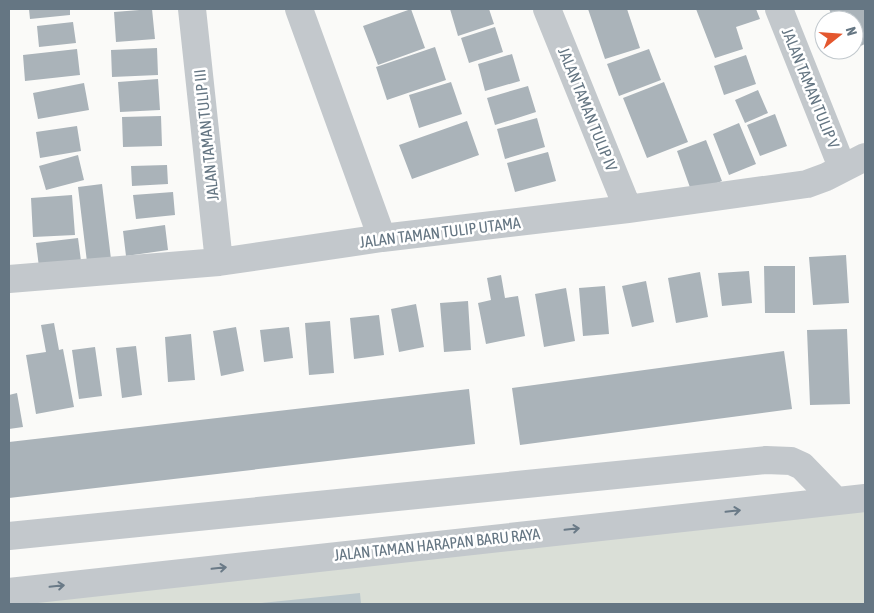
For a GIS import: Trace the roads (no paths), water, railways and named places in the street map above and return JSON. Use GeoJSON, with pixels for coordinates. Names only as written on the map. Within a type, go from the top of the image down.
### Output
{"type":"FeatureCollection","features":[{"type":"Feature","properties":{"kind":"street","name":"JALAN TAMAN TULIP III"},"geometry":{"type":"LineString","coordinates":[[192,9],[219,262]]}},
{"type":"Feature","properties":{"kind":"street"},"geometry":{"type":"LineString","coordinates":[[299,9],[382,238]]}},
{"type":"Feature","properties":{"kind":"street","name":"JALAN TAMAN TULIP IV"},"geometry":{"type":"LineString","coordinates":[[547,9],[628,209]]}},
{"type":"Feature","properties":{"kind":"street","name":"JALAN TAMAN TULIP V"},"geometry":{"type":"LineString","coordinates":[[779,9],[854,162]]}},
{"type":"Feature","properties":{"kind":"street","name":"JALAN TAMAN TULIP UTAMA"},"geometry":{"type":"LineString","coordinates":[[9,279],[219,262],[382,238],[628,209],[806,184],[826,177],[854,162]]}},
{"type":"Feature","properties":{"kind":"street"},"geometry":{"type":"LineString","coordinates":[[9,536],[766,460],[791,461],[802,466],[835,500]]}},
{"type":"Feature","properties":{"kind":"street","name":"JALAN TAMAN HARAPAN BARU RAYA"},"geometry":{"type":"LineString","coordinates":[[9,592],[865,498]]}}]}
